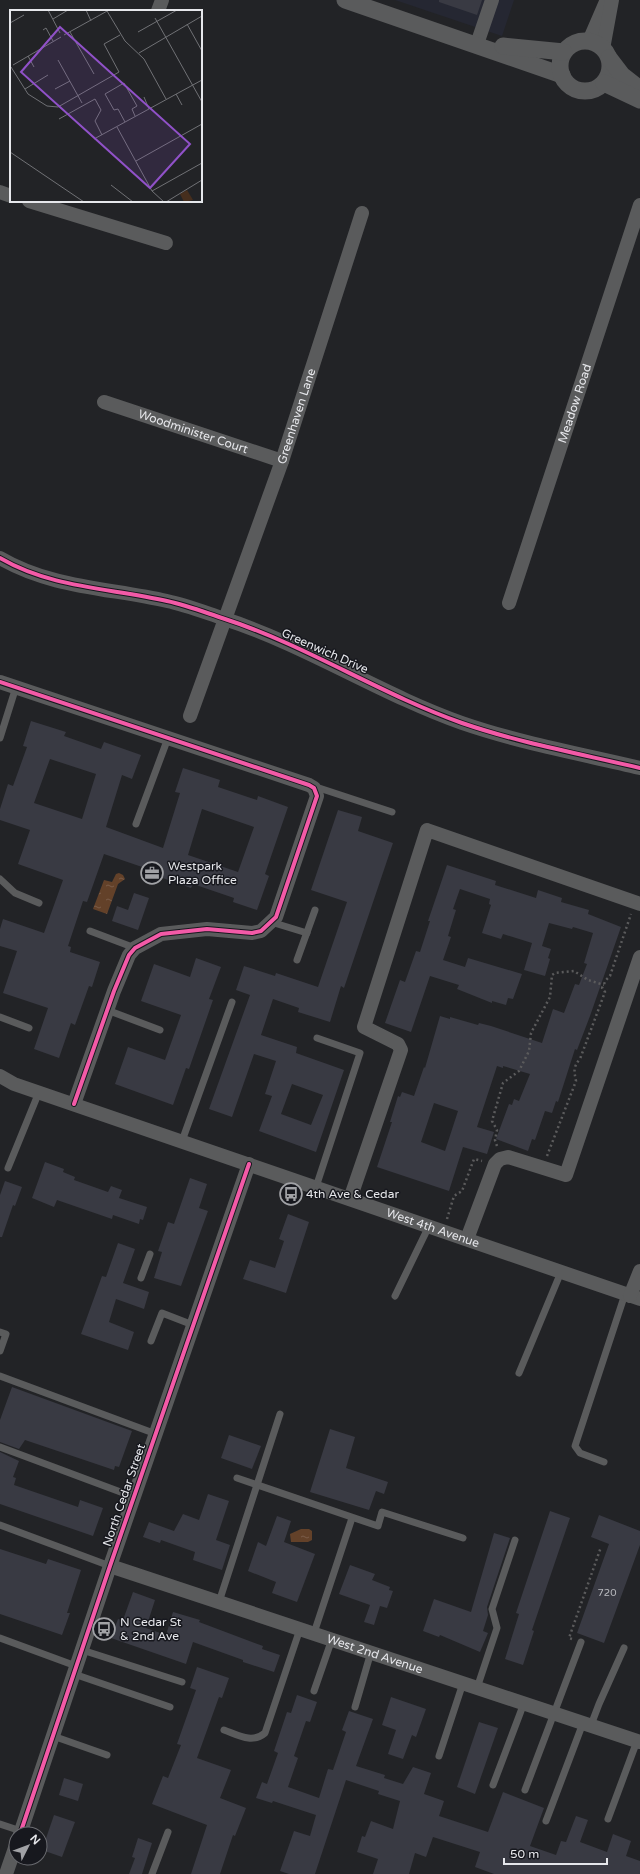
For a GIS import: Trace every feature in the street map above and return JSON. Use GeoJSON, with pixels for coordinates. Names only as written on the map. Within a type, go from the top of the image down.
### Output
{"type":"FeatureCollection","features":[{"type":"Feature","properties":{"kind":"street"},"geometry":{"type":"LineString","coordinates":[[158,10],[162,0]]}},
{"type":"Feature","properties":{"kind":"street"},"geometry":{"type":"LineString","coordinates":[[345,0],[562,74]]}},
{"type":"Feature","properties":{"kind":"street"},"geometry":{"type":"LineString","coordinates":[[477,44],[492,0]]}},
{"type":"Feature","properties":{"kind":"street"},"geometry":{"type":"LineString","coordinates":[[606,0],[600,49],[610,71],[604,83],[593,90],[581,90],[569,85],[562,74],[561,60],[564,52],[575,43],[600,49],[622,75],[640,89]]}},
{"type":"Feature","properties":{"kind":"street"},"geometry":{"type":"LineString","coordinates":[[600,49],[612,0]]}},
{"type":"Feature","properties":{"kind":"street"},"geometry":{"type":"LineString","coordinates":[[477,44],[564,52]]}},
{"type":"Feature","properties":{"kind":"street"},"geometry":{"type":"LineString","coordinates":[[604,83],[640,100]]}},
{"type":"Feature","properties":{"kind":"street"},"geometry":{"type":"LineString","coordinates":[[0,192],[10,196]]}},
{"type":"Feature","properties":{"kind":"street"},"geometry":{"type":"LineString","coordinates":[[32,202],[166,242]]}},
{"type":"Feature","properties":{"kind":"street","name":"Meadow Road"},"geometry":{"type":"LineString","coordinates":[[509,603],[640,205]]}},
{"type":"Feature","properties":{"kind":"street","name":"Greenhaven Lane"},"geometry":{"type":"LineString","coordinates":[[190,716],[282,461],[362,213]]}},
{"type":"Feature","properties":{"kind":"street","name":"Woodminister Court"},"geometry":{"type":"LineString","coordinates":[[104,402],[282,461]]}},
{"type":"Feature","properties":{"kind":"street","name":"Greenwich Drive"},"geometry":{"type":"LineString","coordinates":[[0,558],[19,570],[60,583],[168,601],[225,619],[317,656],[397,696],[462,722],[524,741],[640,768]]}},
{"type":"Feature","properties":{"kind":"street"},"geometry":{"type":"LineString","coordinates":[[0,682],[309,785],[314,788],[317,796],[276,917],[261,931],[252,933],[207,929],[161,934],[135,948],[123,968],[74,1104]]}},
{"type":"Feature","properties":{"kind":"street"},"geometry":{"type":"LineString","coordinates":[[350,1199],[401,1050],[398,1044],[364,1027],[427,830],[637,903]]}},
{"type":"Feature","properties":{"kind":"street"},"geometry":{"type":"LineString","coordinates":[[467,1239],[495,1164],[500,1159],[508,1157],[566,1175],[640,957]]}},
{"type":"Feature","properties":{"kind":"street","name":"West 4th Avenue"},"geometry":{"type":"LineString","coordinates":[[0,1076],[14,1084],[632,1296]]}},
{"type":"Feature","properties":{"kind":"street","name":"North Cedar Street"},"geometry":{"type":"LineString","coordinates":[[22,1826],[249,1164]]}},
{"type":"Feature","properties":{"kind":"street"},"geometry":{"type":"LineString","coordinates":[[632,1296],[640,1271]]}},
{"type":"Feature","properties":{"kind":"street","name":"West 2nd Avenue"},"geometry":{"type":"LineString","coordinates":[[110,1566],[638,1741]]}},
{"type":"Feature","properties":{"kind":"lane"},"geometry":{"type":"LineString","coordinates":[[0,738],[16,687]]}},
{"type":"Feature","properties":{"kind":"lane"},"geometry":{"type":"LineString","coordinates":[[136,824],[168,738]]}},
{"type":"Feature","properties":{"kind":"lane"},"geometry":{"type":"LineString","coordinates":[[309,785],[392,812]]}},
{"type":"Feature","properties":{"kind":"lane"},"geometry":{"type":"LineString","coordinates":[[0,879],[16,893],[39,902]]}},
{"type":"Feature","properties":{"kind":"lane"},"geometry":{"type":"LineString","coordinates":[[297,960],[315,910]]}},
{"type":"Feature","properties":{"kind":"lane"},"geometry":{"type":"LineString","coordinates":[[271,922],[306,933]]}},
{"type":"Feature","properties":{"kind":"lane"},"geometry":{"type":"LineString","coordinates":[[90,931],[135,948]]}},
{"type":"Feature","properties":{"kind":"lane"},"geometry":{"type":"LineString","coordinates":[[182,1141],[232,1002]]}},
{"type":"Feature","properties":{"kind":"lane"},"geometry":{"type":"LineString","coordinates":[[107,1010],[160,1030]]}},
{"type":"Feature","properties":{"kind":"lane"},"geometry":{"type":"LineString","coordinates":[[0,1017],[29,1028]]}},
{"type":"Feature","properties":{"kind":"lane"},"geometry":{"type":"LineString","coordinates":[[316,1187],[360,1053],[317,1038]]}},
{"type":"Feature","properties":{"kind":"lane"},"geometry":{"type":"LineString","coordinates":[[0,1083],[14,1084]]}},
{"type":"Feature","properties":{"kind":"lane"},"geometry":{"type":"LineString","coordinates":[[8,1168],[39,1092]]}},
{"type":"Feature","properties":{"kind":"lane"},"geometry":{"type":"LineString","coordinates":[[395,1296],[429,1226]]}},
{"type":"Feature","properties":{"kind":"lane"},"geometry":{"type":"LineString","coordinates":[[140,1278],[150,1254]]}},
{"type":"Feature","properties":{"kind":"lane"},"geometry":{"type":"LineString","coordinates":[[519,1373],[561,1272]]}},
{"type":"Feature","properties":{"kind":"lane"},"geometry":{"type":"LineString","coordinates":[[604,1462],[580,1453],[575,1446],[632,1296]]}},
{"type":"Feature","properties":{"kind":"lane"},"geometry":{"type":"LineString","coordinates":[[151,1341],[162,1313],[193,1325]]}},
{"type":"Feature","properties":{"kind":"lane"},"geometry":{"type":"LineString","coordinates":[[0,1332],[6,1334],[0,1351]]}},
{"type":"Feature","properties":{"kind":"lane"},"geometry":{"type":"LineString","coordinates":[[0,1376],[156,1434]]}},
{"type":"Feature","properties":{"kind":"lane"},"geometry":{"type":"LineString","coordinates":[[219,1602],[280,1414]]}},
{"type":"Feature","properties":{"kind":"lane"},"geometry":{"type":"LineString","coordinates":[[0,1448],[134,1497]]}},
{"type":"Feature","properties":{"kind":"lane"},"geometry":{"type":"LineString","coordinates":[[237,1478],[378,1526],[382,1512],[463,1538]]}},
{"type":"Feature","properties":{"kind":"lane"},"geometry":{"type":"LineString","coordinates":[[224,1730],[252,1739],[259,1738],[265,1733],[352,1518]]}},
{"type":"Feature","properties":{"kind":"lane"},"geometry":{"type":"LineString","coordinates":[[0,1525],[110,1566]]}},
{"type":"Feature","properties":{"kind":"lane"},"geometry":{"type":"LineString","coordinates":[[477,1688],[497,1628],[492,1609],[515,1540]]}},
{"type":"Feature","properties":{"kind":"lane"},"geometry":{"type":"LineString","coordinates":[[0,1638],[75,1670],[170,1707]]}},
{"type":"Feature","properties":{"kind":"lane"},"geometry":{"type":"LineString","coordinates":[[314,1691],[332,1639]]}},
{"type":"Feature","properties":{"kind":"lane"},"geometry":{"type":"LineString","coordinates":[[525,1790],[556,1714],[581,1642]]}},
{"type":"Feature","properties":{"kind":"lane"},"geometry":{"type":"LineString","coordinates":[[546,1821],[587,1724],[624,1648]]}},
{"type":"Feature","properties":{"kind":"lane"},"geometry":{"type":"LineString","coordinates":[[82,1650],[182,1682]]}},
{"type":"Feature","properties":{"kind":"lane"},"geometry":{"type":"LineString","coordinates":[[355,1707],[371,1652]]}},
{"type":"Feature","properties":{"kind":"lane"},"geometry":{"type":"LineString","coordinates":[[439,1756],[463,1683]]}},
{"type":"Feature","properties":{"kind":"lane"},"geometry":{"type":"LineString","coordinates":[[493,1785],[524,1703]]}},
{"type":"Feature","properties":{"kind":"lane"},"geometry":{"type":"LineString","coordinates":[[53,1736],[107,1755]]}},
{"type":"Feature","properties":{"kind":"lane"},"geometry":{"type":"LineString","coordinates":[[608,1820],[638,1741]]}},
{"type":"Feature","properties":{"kind":"lane"},"geometry":{"type":"LineString","coordinates":[[152,1874],[168,1832]]}},
{"type":"Feature","properties":{"kind":"path"},"geometry":{"type":"LineString","coordinates":[[540,1157],[546,1159],[576,1081],[574,1071],[575,1065],[580,1059],[605,992],[602,988],[610,976],[637,903]]}},
{"type":"Feature","properties":{"kind":"path"},"geometry":{"type":"LineString","coordinates":[[498,1148],[495,1140],[497,1130],[492,1121],[503,1084],[519,1071],[529,1051],[531,1033],[550,997],[552,975],[555,973],[574,971],[588,980],[604,985]]}},
{"type":"Feature","properties":{"kind":"path"},"geometry":{"type":"LineString","coordinates":[[443,1231],[454,1196],[462,1191],[474,1158],[487,1163]]}},
{"type":"Feature","properties":{"kind":"path"},"geometry":{"type":"LineString","coordinates":[[581,1642],[569,1638],[601,1547]]}},
{"type":"Feature","properties":{"kind":"shaded area"},"geometry":{"type":"Polygon","coordinates":[[[395,0],[514,0],[502,36],[395,0]]]}},
{"type":"Feature","properties":{"kind":"water"},"geometry":{"type":"Polygon","coordinates":[[[119,873],[123,875],[125,879],[118,884],[107,914],[93,909],[104,880],[112,882],[116,874],[119,873]]]}},
{"type":"Feature","properties":{"kind":"water"},"geometry":{"type":"Polygon","coordinates":[[[301,1529],[309,1529],[312,1531],[312,1540],[308,1542],[291,1542],[290,1534],[301,1529]]]}},
{"type":"Feature","properties":{"kind":"building"},"geometry":{"type":"Polygon","coordinates":[[[439,0],[482,0],[477,15],[439,2],[439,0]]]}},
{"type":"Feature","properties":{"kind":"building"},"geometry":{"type":"Polygon","coordinates":[[[31,721],[66,732],[64,736],[101,749],[104,742],[141,755],[132,779],[122,775],[106,827],[163,848],[180,793],[175,792],[183,768],[220,780],[218,787],[257,800],[258,796],[288,807],[265,874],[269,876],[257,910],[233,902],[234,898],[193,884],[191,888],[157,876],[156,878],[146,875],[148,869],[104,854],[87,902],[83,901],[68,946],[71,947],[70,952],[100,962],[92,987],[89,986],[75,1025],[71,1023],[59,1058],[34,1049],[48,1008],[3,993],[17,951],[0,946],[0,929],[3,919],[44,933],[63,880],[18,864],[30,830],[0,820],[0,809],[8,784],[13,786],[27,747],[23,746],[31,721]],[[50,759],[34,803],[82,819],[96,774],[50,759]],[[202,809],[188,855],[238,872],[254,827],[202,809]]]}},
{"type":"Feature","properties":{"kind":"building"},"geometry":{"type":"Polygon","coordinates":[[[338,810],[362,817],[358,831],[393,843],[344,988],[341,986],[330,1022],[298,1012],[299,1008],[273,999],[261,1035],[297,1047],[296,1053],[344,1070],[316,1152],[259,1131],[272,1096],[265,1094],[276,1061],[254,1054],[232,1117],[209,1109],[250,995],[236,990],[244,966],[275,976],[276,973],[318,987],[347,902],[311,890],[338,810]],[[292,1084],[281,1114],[311,1125],[323,1095],[292,1084]]]}},
{"type":"Feature","properties":{"kind":"building"},"geometry":{"type":"Polygon","coordinates":[[[447,865],[496,881],[495,885],[536,898],[538,890],[562,898],[561,902],[589,910],[588,914],[621,927],[590,1016],[577,1050],[575,1049],[558,1102],[556,1101],[552,1113],[545,1111],[535,1140],[532,1139],[528,1151],[496,1139],[509,1104],[512,1105],[514,1099],[519,1101],[530,1074],[503,1066],[503,1068],[497,1066],[477,1127],[494,1132],[487,1154],[463,1147],[449,1191],[377,1167],[392,1122],[390,1122],[398,1096],[400,1097],[402,1092],[414,1096],[424,1067],[425,1068],[440,1016],[450,1019],[450,1017],[478,1025],[479,1023],[491,1026],[542,1043],[553,1009],[564,1013],[575,984],[579,985],[587,964],[584,963],[593,933],[573,927],[572,929],[549,923],[542,946],[551,949],[545,976],[524,970],[532,943],[503,934],[501,939],[482,933],[491,905],[489,904],[490,899],[460,889],[453,909],[456,910],[448,936],[451,937],[443,960],[465,967],[468,958],[522,974],[513,999],[508,998],[506,1005],[492,1001],[492,1003],[457,989],[459,985],[430,976],[411,1032],[385,1023],[400,980],[405,982],[416,951],[420,952],[430,921],[428,921],[447,865]],[[434,1103],[421,1142],[445,1151],[458,1111],[434,1103]]]}},
{"type":"Feature","properties":{"kind":"building"},"geometry":{"type":"Polygon","coordinates":[[[134,893],[149,898],[138,930],[112,921],[117,906],[128,910],[134,893]]]}},
{"type":"Feature","properties":{"kind":"building"},"geometry":{"type":"Polygon","coordinates":[[[196,958],[221,967],[209,999],[213,1000],[189,1069],[186,1068],[173,1105],[115,1084],[128,1047],[165,1060],[181,1015],[141,1001],[154,964],[190,977],[196,958]]]}},
{"type":"Feature","properties":{"kind":"building"},"geometry":{"type":"Polygon","coordinates":[[[45,1162],[64,1169],[63,1172],[75,1177],[74,1180],[108,1192],[111,1186],[122,1190],[119,1198],[147,1207],[143,1220],[140,1219],[139,1224],[113,1215],[112,1219],[57,1200],[54,1207],[32,1198],[45,1162]]]}},
{"type":"Feature","properties":{"kind":"building"},"geometry":{"type":"Polygon","coordinates":[[[190,1178],[207,1184],[199,1208],[208,1211],[181,1286],[154,1278],[162,1252],[158,1251],[168,1222],[174,1224],[190,1178]]]}},
{"type":"Feature","properties":{"kind":"building"},"geometry":{"type":"Polygon","coordinates":[[[5,1181],[22,1187],[15,1206],[13,1205],[2,1237],[0,1237],[0,1195],[5,1181]]]}},
{"type":"Feature","properties":{"kind":"building"},"geometry":{"type":"Polygon","coordinates":[[[288,1214],[309,1222],[286,1293],[243,1279],[250,1260],[275,1268],[284,1241],[279,1239],[288,1214]]]}},
{"type":"Feature","properties":{"kind":"building"},"geometry":{"type":"Polygon","coordinates":[[[118,1243],[135,1249],[123,1283],[149,1292],[144,1309],[116,1299],[109,1322],[134,1332],[128,1350],[81,1334],[102,1276],[106,1277],[118,1243]]]}},
{"type":"Feature","properties":{"kind":"building"},"geometry":{"type":"Polygon","coordinates":[[[12,1387],[132,1431],[119,1467],[115,1466],[114,1470],[25,1440],[19,1449],[0,1442],[0,1420],[12,1387]]]}},
{"type":"Feature","properties":{"kind":"building"},"geometry":{"type":"Polygon","coordinates":[[[330,1429],[355,1437],[346,1468],[388,1482],[384,1494],[376,1491],[369,1510],[310,1492],[330,1429]]]}},
{"type":"Feature","properties":{"kind":"building"},"geometry":{"type":"Polygon","coordinates":[[[229,1435],[261,1446],[252,1469],[221,1458],[229,1435]]]}},
{"type":"Feature","properties":{"kind":"building"},"geometry":{"type":"Polygon","coordinates":[[[0,1452],[19,1461],[13,1477],[16,1478],[14,1485],[78,1507],[80,1500],[103,1508],[93,1536],[0,1504],[0,1452]]]}},
{"type":"Feature","properties":{"kind":"building"},"geometry":{"type":"Polygon","coordinates":[[[208,1494],[229,1501],[216,1540],[230,1545],[222,1570],[193,1560],[195,1552],[161,1540],[160,1543],[143,1537],[149,1522],[174,1531],[183,1514],[199,1520],[208,1494]]]}},
{"type":"Feature","properties":{"kind":"building"},"geometry":{"type":"Polygon","coordinates":[[[550,1511],[570,1518],[532,1630],[534,1631],[523,1665],[505,1659],[519,1614],[516,1613],[550,1511]]]}},
{"type":"Feature","properties":{"kind":"building"},"geometry":{"type":"Polygon","coordinates":[[[599,1515],[640,1531],[640,1545],[604,1643],[577,1633],[609,1544],[591,1537],[599,1515]]]}},
{"type":"Feature","properties":{"kind":"building"},"geometry":{"type":"Polygon","coordinates":[[[277,1516],[291,1521],[284,1542],[315,1554],[297,1602],[272,1593],[276,1582],[248,1571],[258,1542],[266,1546],[277,1516]]]}},
{"type":"Feature","properties":{"kind":"building"},"geometry":{"type":"Polygon","coordinates":[[[494,1533],[510,1538],[487,1607],[488,1615],[483,1631],[488,1633],[480,1652],[440,1635],[439,1637],[423,1631],[434,1599],[471,1612],[494,1533]]]}},
{"type":"Feature","properties":{"kind":"building"},"geometry":{"type":"Polygon","coordinates":[[[0,1549],[46,1564],[48,1559],[81,1570],[67,1613],[70,1613],[62,1635],[0,1614],[0,1549]]]}},
{"type":"Feature","properties":{"kind":"building"},"geometry":{"type":"Polygon","coordinates":[[[350,1565],[375,1574],[372,1580],[390,1587],[389,1590],[393,1591],[387,1608],[380,1606],[374,1625],[364,1622],[370,1605],[339,1594],[350,1565]]]}},
{"type":"Feature","properties":{"kind":"building"},"geometry":{"type":"Polygon","coordinates":[[[133,1592],[155,1600],[146,1628],[166,1635],[173,1612],[200,1620],[199,1622],[263,1646],[262,1649],[280,1655],[274,1672],[243,1662],[243,1660],[193,1642],[186,1664],[111,1638],[118,1619],[123,1620],[133,1592]]]}},
{"type":"Feature","properties":{"kind":"building"},"geometry":{"type":"Polygon","coordinates":[[[197,1667],[229,1678],[222,1698],[219,1697],[197,1758],[231,1770],[220,1798],[246,1808],[235,1836],[233,1835],[220,1874],[191,1874],[207,1825],[152,1804],[163,1776],[168,1778],[181,1745],[177,1744],[196,1690],[190,1688],[197,1667]]]}},
{"type":"Feature","properties":{"kind":"building"},"geometry":{"type":"Polygon","coordinates":[[[297,1695],[317,1702],[310,1722],[306,1721],[294,1756],[298,1758],[288,1787],[319,1798],[328,1769],[333,1770],[346,1732],[342,1730],[349,1711],[373,1719],[356,1766],[385,1775],[384,1778],[403,1784],[413,1767],[431,1773],[424,1794],[444,1801],[439,1816],[488,1832],[503,1792],[544,1808],[530,1846],[556,1855],[561,1841],[566,1842],[576,1816],[588,1820],[580,1842],[607,1852],[613,1834],[631,1841],[626,1856],[640,1861],[640,1874],[494,1874],[475,1867],[480,1852],[433,1837],[426,1857],[415,1853],[409,1874],[373,1874],[378,1859],[357,1852],[362,1836],[365,1837],[371,1821],[393,1829],[400,1801],[378,1794],[379,1791],[346,1780],[315,1874],[289,1874],[280,1871],[294,1831],[310,1836],[316,1815],[273,1801],[272,1803],[256,1798],[262,1782],[267,1784],[278,1753],[274,1751],[287,1712],[291,1713],[297,1695]]]}},
{"type":"Feature","properties":{"kind":"building"},"geometry":{"type":"Polygon","coordinates":[[[391,1697],[426,1709],[416,1737],[412,1735],[403,1759],[388,1754],[396,1730],[382,1725],[391,1697]]]}},
{"type":"Feature","properties":{"kind":"building"},"geometry":{"type":"Polygon","coordinates":[[[479,1722],[498,1728],[475,1794],[457,1787],[479,1722]]]}},
{"type":"Feature","properties":{"kind":"building"},"geometry":{"type":"Polygon","coordinates":[[[64,1778],[83,1784],[78,1801],[59,1795],[64,1778]]]}},
{"type":"Feature","properties":{"kind":"building"},"geometry":{"type":"Polygon","coordinates":[[[54,1815],[75,1822],[62,1857],[48,1852],[48,1832],[54,1815]]]}},
{"type":"Feature","properties":{"kind":"building"},"geometry":{"type":"Polygon","coordinates":[[[138,1838],[152,1843],[142,1874],[129,1874],[135,1858],[132,1857],[138,1838]]]}},
{"type":"Feature","properties":{"kind":"cycle path"},"geometry":{"type":"LineString","coordinates":[[0,558],[19,568],[40,576],[81,586],[174,603],[253,629],[313,655],[402,698],[462,723],[528,742],[640,768]]}},
{"type":"Feature","properties":{"kind":"cycle path"},"geometry":{"type":"LineString","coordinates":[[0,682],[309,785],[314,788],[317,796],[276,917],[261,931],[252,933],[207,929],[161,934],[135,948],[129,955],[114,991],[74,1104]]}},
{"type":"Feature","properties":{"kind":"cycle path"},"geometry":{"type":"LineString","coordinates":[[23,1826],[110,1566],[249,1164]]}},
{"type":"Feature","properties":{"kind":"place","name":"Westpark Plaza Office"},"geometry":{"type":"Point","coordinates":[152,873]}},
{"type":"Feature","properties":{"kind":"place","name":"4th Ave & Cedar"},"geometry":{"type":"Point","coordinates":[291,1194]}},
{"type":"Feature","properties":{"kind":"place","name":"N Cedar St & 2nd Ave"},"geometry":{"type":"Point","coordinates":[104,1629]}}]}
